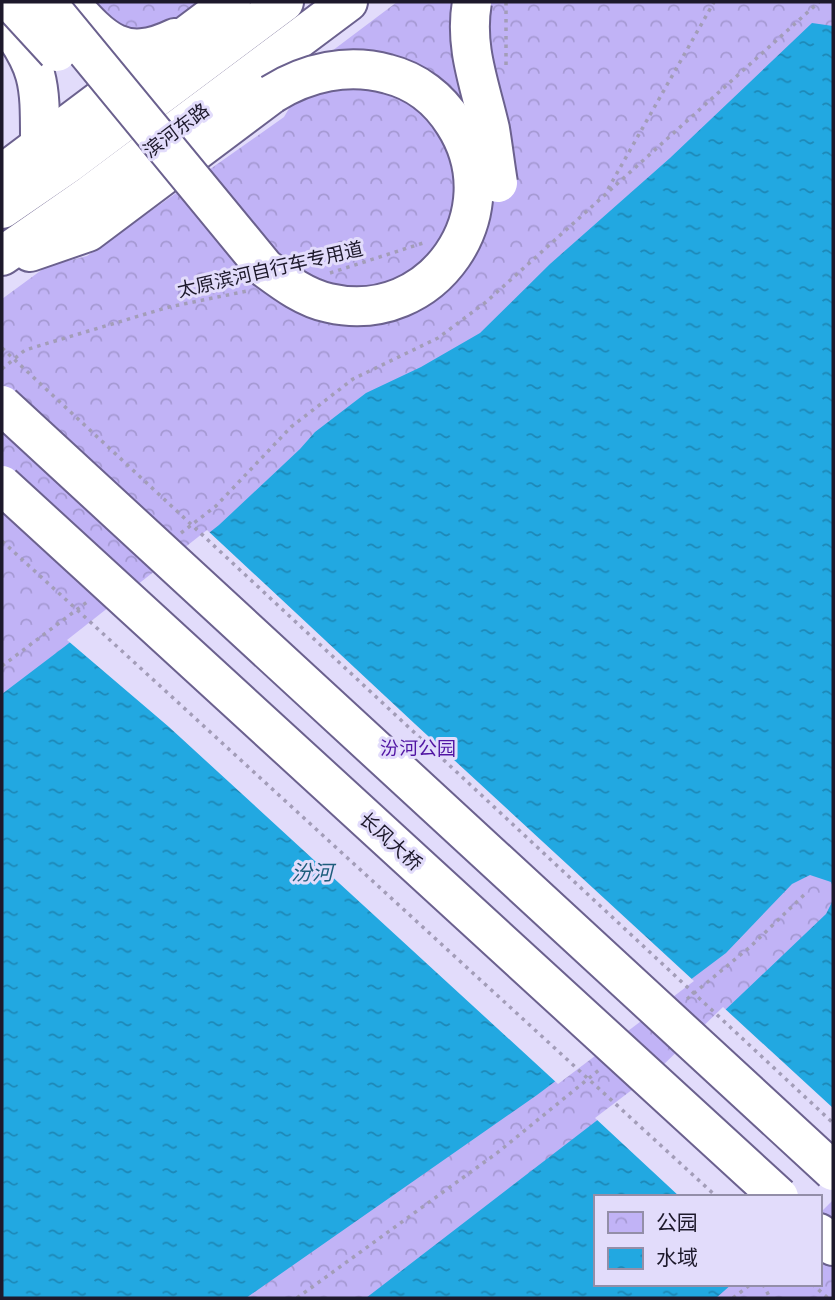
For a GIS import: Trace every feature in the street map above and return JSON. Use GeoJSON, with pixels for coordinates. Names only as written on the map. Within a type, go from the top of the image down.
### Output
{"type":"FeatureCollection","features":[{"type":"Feature","properties":{"kind":"highway"},"geometry":{"type":"LineString","coordinates":[[11,2],[39,31],[252,284],[288,313],[323,326],[355,330],[383,327],[403,321],[439,303],[464,280],[481,255],[491,231],[498,187],[489,129],[472,64],[469,36],[472,2]]}},
{"type":"Feature","properties":{"kind":"highway"},"geometry":{"type":"LineString","coordinates":[[2,262],[88,232],[272,94],[310,75],[351,68],[374,70],[400,77],[425,91],[446,110],[462,135],[470,156],[475,188],[473,203],[469,224],[447,264],[425,284],[404,296],[379,304],[355,306],[329,303],[299,292],[265,268],[46,2]]}},
{"type":"Feature","properties":{"kind":"highway"},"geometry":{"type":"LineString","coordinates":[[69,2],[107,39],[131,50],[156,47],[194,31]]}},
{"type":"Feature","properties":{"kind":"highway"},"geometry":{"type":"LineString","coordinates":[[2,174],[231,2]]}},
{"type":"Feature","properties":{"kind":"highway","name":"滨河东路"},"geometry":{"type":"LineString","coordinates":[[2,209],[69,163],[284,2]]}},
{"type":"Feature","properties":{"kind":"highway","name":"滨河东路"},"geometry":{"type":"LineString","coordinates":[[2,256],[91,194],[348,2]]}},
{"type":"Feature","properties":{"kind":"highway"},"geometry":{"type":"LineString","coordinates":[[2,17],[34,65],[40,90],[40,145]]}},
{"type":"Feature","properties":{"kind":"highway"},"geometry":{"type":"LineString","coordinates":[[2,405],[833,1171]]}},
{"type":"Feature","properties":{"kind":"highway","name":"长风大桥"},"geometry":{"type":"LineString","coordinates":[[2,485],[777,1195]]}},
{"type":"Feature","properties":{"kind":"path"},"geometry":{"type":"LineString","coordinates":[[506,2],[506,70]]}},
{"type":"Feature","properties":{"kind":"path"},"geometry":{"type":"LineString","coordinates":[[606,194],[714,2]]}},
{"type":"Feature","properties":{"kind":"path"},"geometry":{"type":"LineString","coordinates":[[173,538],[216,506],[291,427],[353,379],[438,338],[486,302],[819,2]]}},
{"type":"Feature","properties":{"kind":"path","name":"太原滨河自行车专用道"},"geometry":{"type":"LineString","coordinates":[[321,276],[426,242]]}},
{"type":"Feature","properties":{"kind":"path","name":"太原滨河自行车专用道"},"geometry":{"type":"LineString","coordinates":[[2,369],[25,350],[169,307],[258,289]]}},
{"type":"Feature","properties":{"kind":"path"},"geometry":{"type":"LineString","coordinates":[[2,348],[833,1123]]}},
{"type":"Feature","properties":{"kind":"path"},"geometry":{"type":"LineString","coordinates":[[2,541],[715,1195]]}},
{"type":"Feature","properties":{"kind":"path"},"geometry":{"type":"LineString","coordinates":[[2,666],[96,595]]}},
{"type":"Feature","properties":{"kind":"path"},"geometry":{"type":"LineString","coordinates":[[677,1007],[750,947],[805,894]]}},
{"type":"Feature","properties":{"kind":"path"},"geometry":{"type":"LineString","coordinates":[[297,1298],[497,1153],[603,1067]]}},
{"type":"Feature","properties":{"kind":"path"},"geometry":{"type":"LineString","coordinates":[[733,1298],[748,1286]]}},
{"type":"Feature","properties":{"kind":"path"},"geometry":{"type":"LineString","coordinates":[[814,1286],[828,1298]]}},
{"type":"Feature","properties":{"kind":"green space"},"geometry":{"type":"Polygon","coordinates":[[[86,2],[219,2],[125,41],[86,2]]]}},
{"type":"Feature","properties":{"kind":"green space","name":"汾河公园"},"geometry":{"type":"Polygon","coordinates":[[[397,2],[833,2],[833,1298],[2,1298],[2,299],[47,266],[87,256],[284,117],[316,63],[397,2]]]}},
{"type":"Feature","properties":{"kind":"water","name":"汾河"},"geometry":{"type":"Polygon","coordinates":[[[812,23],[833,26],[833,887],[831,882],[810,875],[792,884],[726,953],[537,1095],[246,1298],[2,1298],[2,694],[219,525],[315,432],[366,393],[421,367],[480,333],[550,264],[670,158],[812,23]]]}},
{"type":"Feature","properties":{"kind":"water"},"geometry":{"type":"Polygon","coordinates":[[[833,900],[833,1196],[594,1195],[594,1286],[730,1286],[716,1298],[366,1298],[660,1072],[826,914],[833,900]]]}},
{"type":"Feature","properties":{"kind":"pier"},"geometry":{"type":"Polygon","coordinates":[[[207,530],[694,981],[558,1084],[169,727],[67,640],[207,530]]]}},
{"type":"Feature","properties":{"kind":"pier"},"geometry":{"type":"Polygon","coordinates":[[[723,1007],[833,1108],[833,1200],[821,1211],[821,1195],[678,1195],[595,1118],[658,1070],[723,1007]]]}}]}
